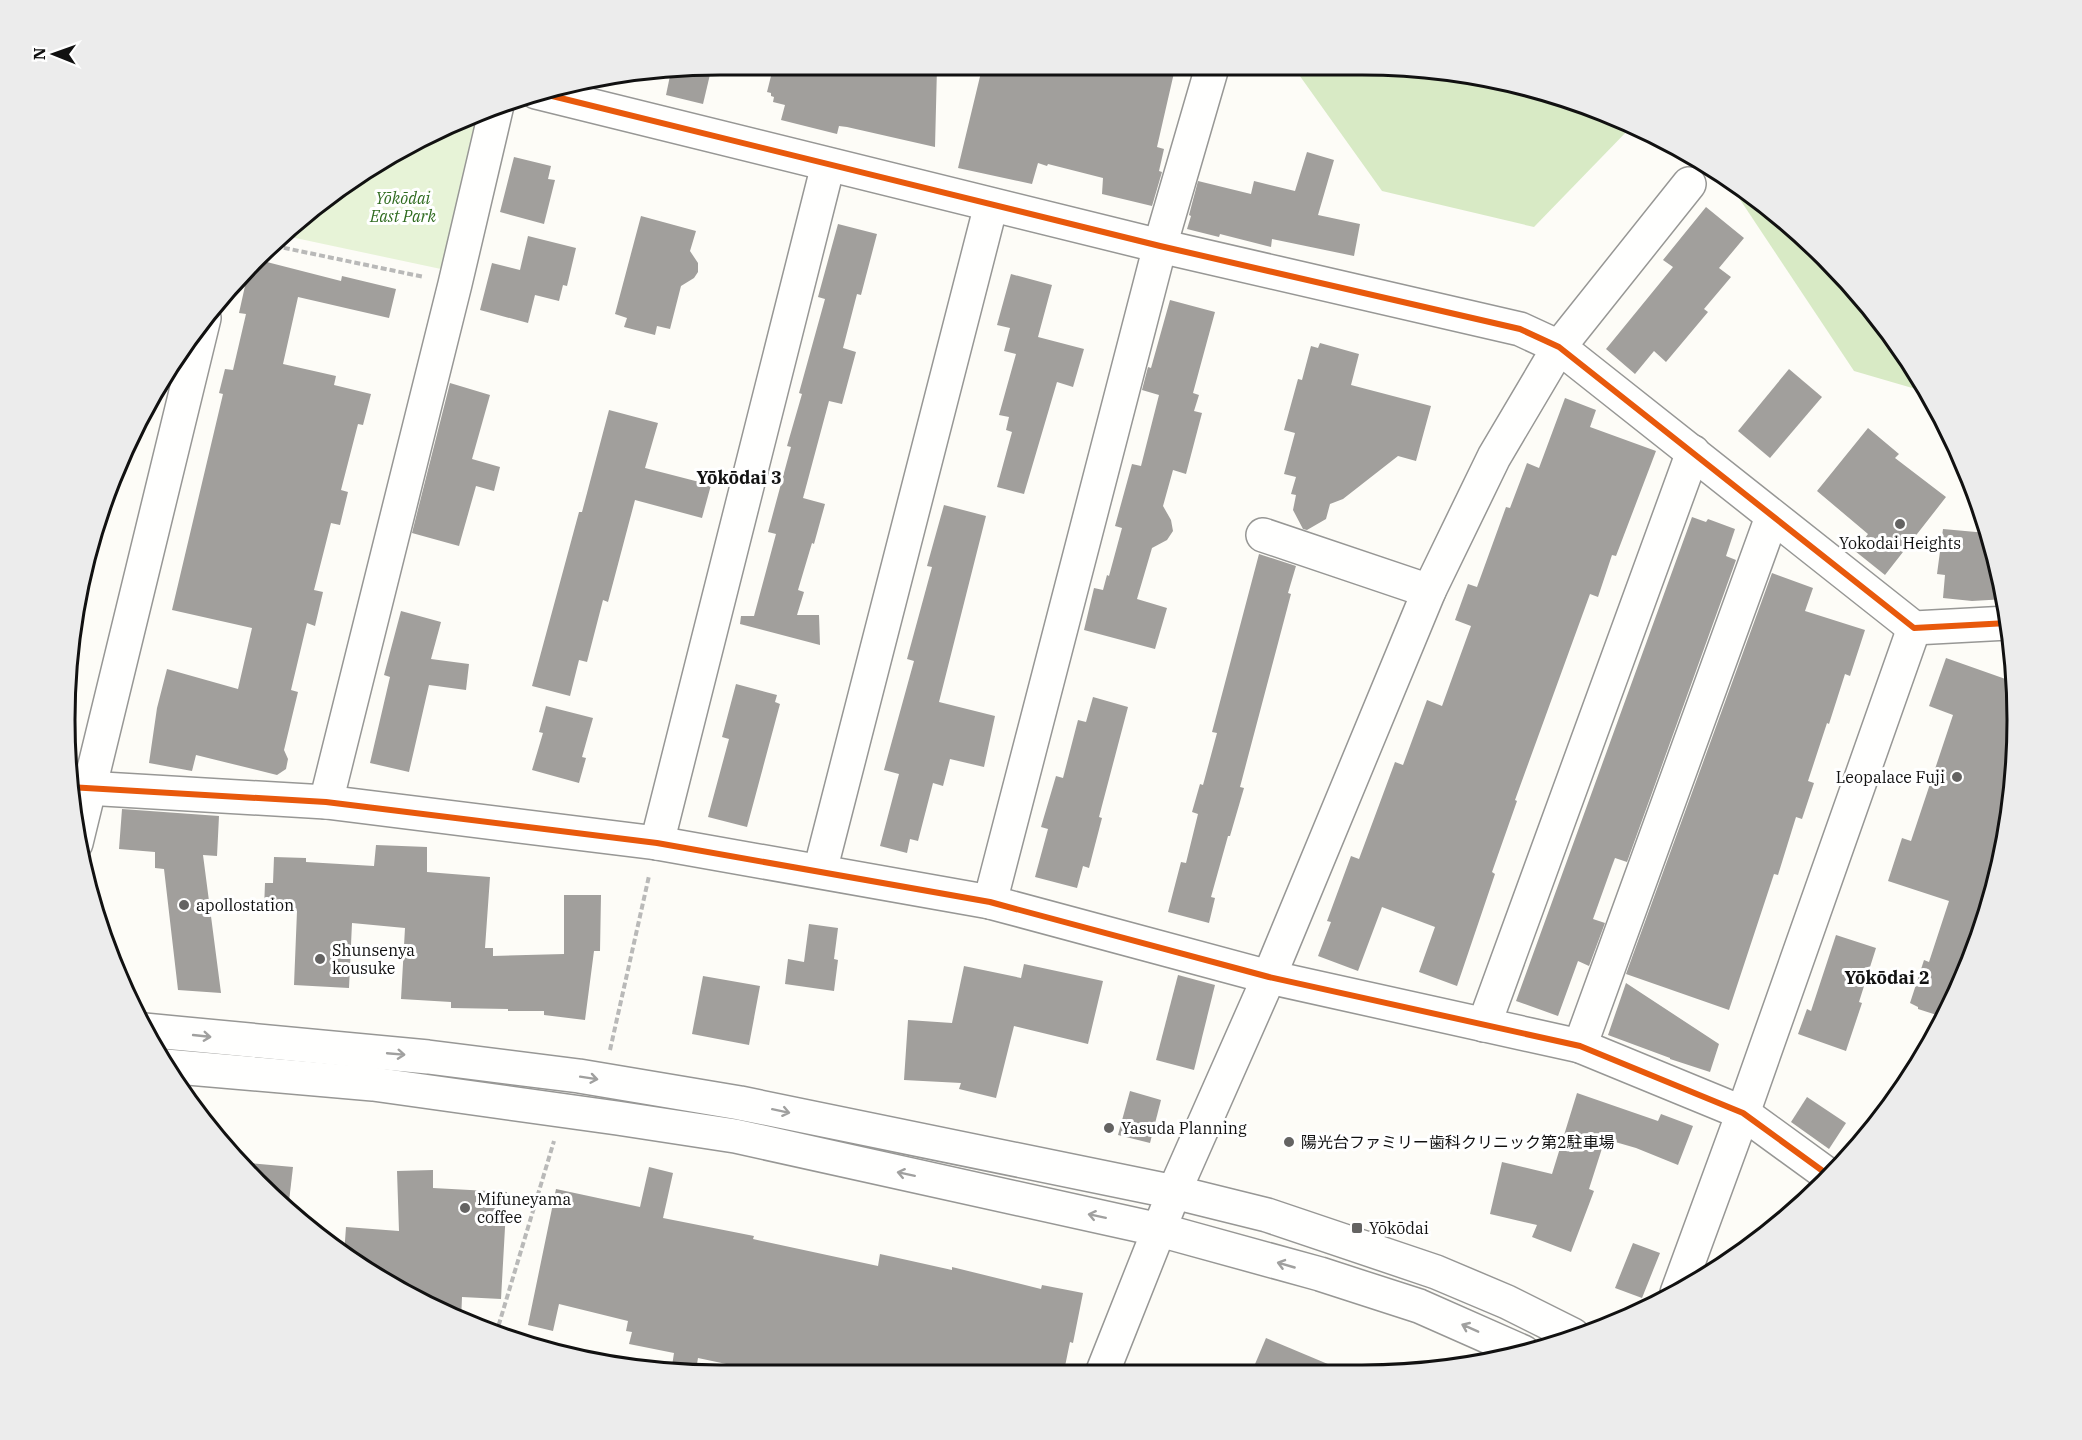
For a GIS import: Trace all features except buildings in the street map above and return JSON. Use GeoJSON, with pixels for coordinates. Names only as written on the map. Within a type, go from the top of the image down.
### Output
{"type":"FeatureCollection","features":[{"type":"Feature","properties":{"kind":"street"},"geometry":{"type":"LineString","coordinates":[[990,902],[1160,246],[1210,75]]}},
{"type":"Feature","properties":{"kind":"street"},"geometry":{"type":"LineString","coordinates":[[555,97],[1160,246],[1520,329],[1558,347],[1914,628],[1999,623]]}},
{"type":"Feature","properties":{"kind":"street"},"geometry":{"type":"LineString","coordinates":[[326,802],[494,116]]}},
{"type":"Feature","properties":{"kind":"street"},"geometry":{"type":"LineString","coordinates":[[657,843],[828,165]]}},
{"type":"Feature","properties":{"kind":"street"},"geometry":{"type":"LineString","coordinates":[[1105,1365],[1174,1192],[1269,977],[1429,591],[1494,457],[1558,347],[1689,184]]}},
{"type":"Feature","properties":{"kind":"street"},"geometry":{"type":"LineString","coordinates":[[820,871],[991,205]]}},
{"type":"Feature","properties":{"kind":"street"},"geometry":{"type":"LineString","coordinates":[[198,342],[79,787],[326,802],[657,843],[990,902],[1269,977],[1580,1046],[1743,1113],[1823,1171]]}},
{"type":"Feature","properties":{"kind":"street"},"geometry":{"type":"LineString","coordinates":[[1484,1025],[1693,452]]}},
{"type":"Feature","properties":{"kind":"street"},"geometry":{"type":"LineString","coordinates":[[1580,1046],[1772,517]]}},
{"type":"Feature","properties":{"kind":"street"},"geometry":{"type":"LineString","coordinates":[[1263,535],[1429,591]]}},
{"type":"Feature","properties":{"kind":"street"},"geometry":{"type":"LineString","coordinates":[[1682,1280],[1914,628]]}},
{"type":"Feature","properties":{"kind":"street"},"geometry":{"type":"LineString","coordinates":[[155,1031],[428,1057],[579,1076],[740,1103],[1174,1192],[1267,1215],[1436,1272],[1507,1302],[1566,1332]]}},
{"type":"Feature","properties":{"kind":"street"},"geometry":{"type":"LineString","coordinates":[[177,1067],[373,1084],[735,1136],[1160,1230],[1320,1274],[1419,1306],[1512,1347]]}},
{"type":"Feature","properties":{"kind":"path"},"geometry":{"type":"LineString","coordinates":[[282,247],[455,284]]}},
{"type":"Feature","properties":{"kind":"path"},"geometry":{"type":"LineString","coordinates":[[609,1054],[657,843]]}},
{"type":"Feature","properties":{"kind":"path"},"geometry":{"type":"LineString","coordinates":[[499,1326],[555,1138]]}},
{"type":"Feature","properties":{"kind":"green space"},"geometry":{"type":"Polygon","coordinates":[[[1299,75],[1404,76],[1488,87],[1569,109],[1626,132],[1534,227],[1382,191],[1299,75]]]}},
{"type":"Feature","properties":{"kind":"green space","name":"Yōkōdai East Park"},"geometry":{"type":"Polygon","coordinates":[[[475,123],[441,269],[292,237],[327,208],[397,161],[475,123]]]}},
{"type":"Feature","properties":{"kind":"green space"},"geometry":{"type":"Polygon","coordinates":[[[1738,196],[1787,235],[1847,295],[1874,327],[1915,389],[1854,371],[1738,196]]]}},
{"type":"Feature","properties":{"kind":"cycle path"},"geometry":{"type":"LineString","coordinates":[[555,97],[1160,246],[1520,329],[1559,347],[1914,628],[1999,623]]}},
{"type":"Feature","properties":{"kind":"cycle path"},"geometry":{"type":"LineString","coordinates":[[79,788],[326,802],[657,843],[990,902],[1269,977],[1580,1046],[1743,1113],[1823,1171]]}},
{"type":"Feature","properties":{"kind":"place","name":"Yokodai Heights"},"geometry":{"type":"Point","coordinates":[1900,524]}},
{"type":"Feature","properties":{"kind":"place","name":"Leopalace Fuji"},"geometry":{"type":"Point","coordinates":[1957,777]}},
{"type":"Feature","properties":{"kind":"place","name":"apollostation"},"geometry":{"type":"Point","coordinates":[184,905]}},
{"type":"Feature","properties":{"kind":"place","name":"Shunsenya kousuke"},"geometry":{"type":"Point","coordinates":[320,959]}},
{"type":"Feature","properties":{"kind":"place","name":"Yasuda Planning"},"geometry":{"type":"Point","coordinates":[1109,1128]}},
{"type":"Feature","properties":{"kind":"place","name":"陽光台ファミリー歯科クリニック第2駐車場"},"geometry":{"type":"Point","coordinates":[1289,1142]}},
{"type":"Feature","properties":{"kind":"place","name":"Mifuneyama coffee"},"geometry":{"type":"Point","coordinates":[465,1208]}},
{"type":"Feature","properties":{"kind":"place","name":"Yōkōdai"},"geometry":{"type":"Point","coordinates":[1357,1228]}},
{"type":"Feature","properties":{"kind":"district","name":"Yōkōdai 3"},"geometry":{"type":"Point","coordinates":[739,477]}},
{"type":"Feature","properties":{"kind":"district","name":"Yōkōdai 2"},"geometry":{"type":"Point","coordinates":[1887,977]}}]}
